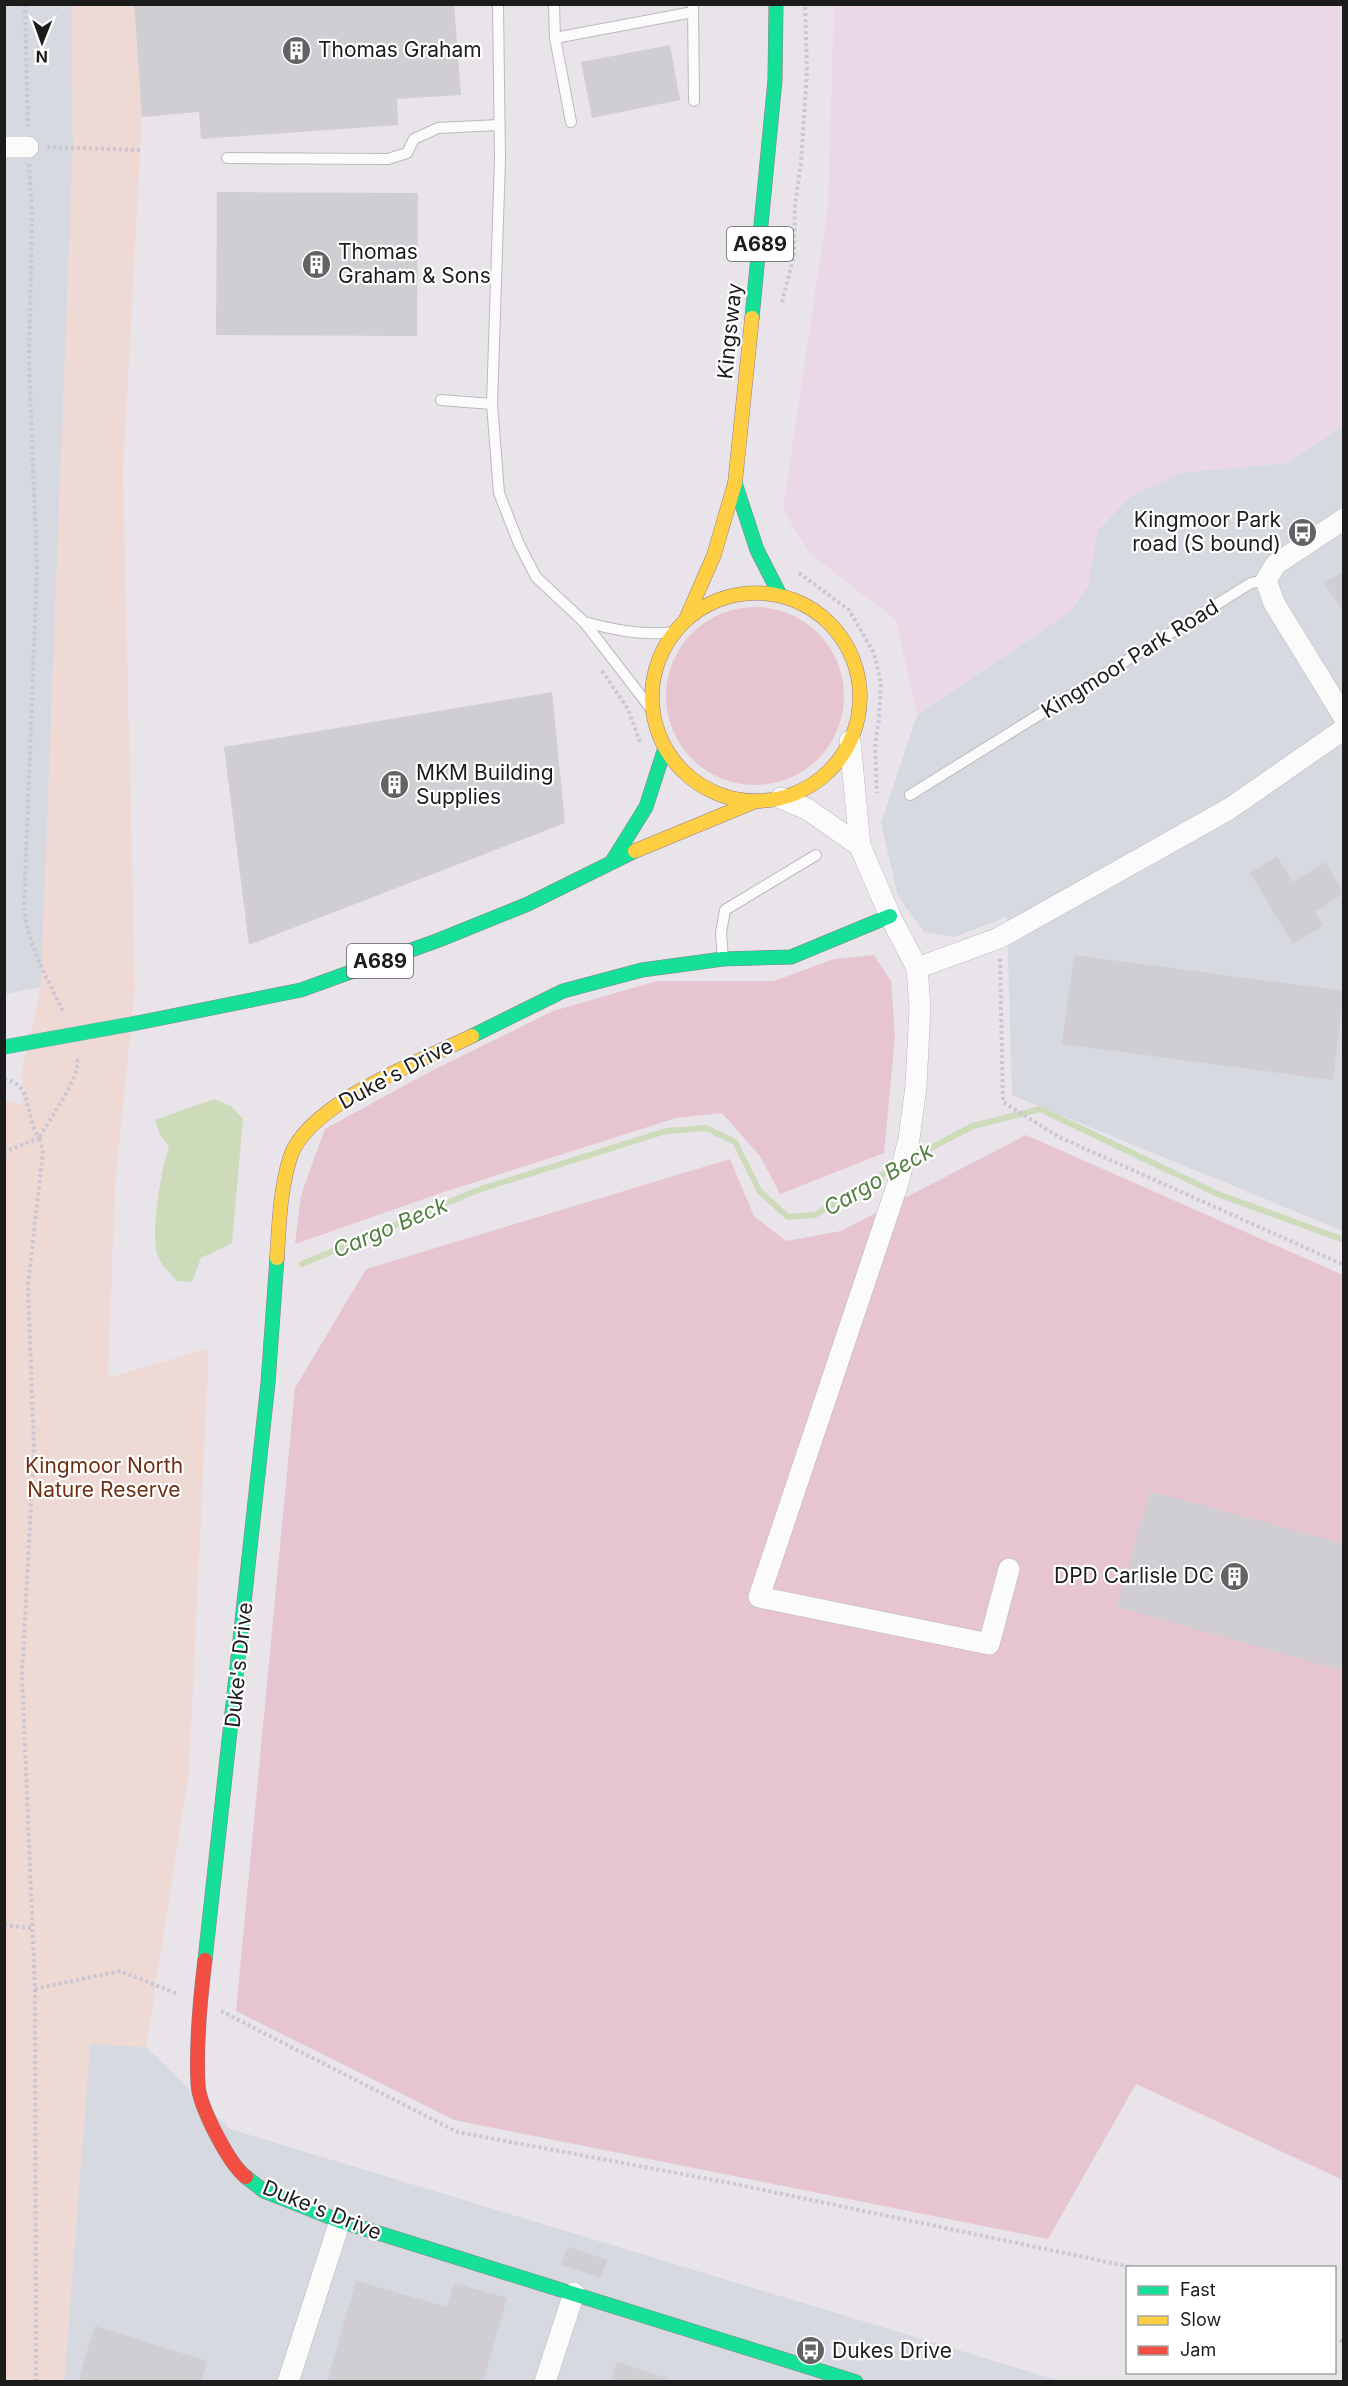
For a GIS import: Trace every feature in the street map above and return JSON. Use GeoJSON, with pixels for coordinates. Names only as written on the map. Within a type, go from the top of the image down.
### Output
{"type":"FeatureCollection","features":[{"type":"Feature","properties":{"kind":"main road","name":"Kingsway"},"geometry":{"type":"LineString","coordinates":[[686,619],[714,555],[735,483],[768,171],[775,80],[776,4]]}},
{"type":"Feature","properties":{"kind":"main road","name":"Kingsway"},"geometry":{"type":"LineString","coordinates":[[735,483],[757,550],[780,595]]}},
{"type":"Feature","properties":{"kind":"main road","name":"A689"},"geometry":{"type":"LineString","coordinates":[[755,592],[780,595],[809,606],[833,626],[850,651],[859,681],[859,712],[850,741],[833,767],[809,786],[781,798],[756,801],[729,797],[704,787],[682,770],[665,748],[652,710],[653,677],[661,653],[674,632],[686,619],[706,605],[730,596],[755,592]]}},
{"type":"Feature","properties":{"kind":"main road","name":"A689"},"geometry":{"type":"LineString","coordinates":[[612,861],[647,809],[655,792],[665,748]]}},
{"type":"Feature","properties":{"kind":"main road","name":"A689"},"geometry":{"type":"LineString","coordinates":[[4,1047],[301,990],[439,940],[528,904],[612,861],[756,801]]}},
{"type":"Feature","properties":{"kind":"main road","name":"Duke's Drive"},"geometry":{"type":"LineString","coordinates":[[856,2382],[340,2222],[264,2191],[242,2174],[218,2140],[198,2086],[200,2003],[268,1383],[280,1207],[290,1156],[309,1129],[338,1102],[554,996],[642,970],[723,959],[791,957],[890,916]]}},
{"type":"Feature","properties":{"kind":"street"},"geometry":{"type":"LineString","coordinates":[[4,147],[28,147]]}},
{"type":"Feature","properties":{"kind":"street","name":"Kingmoor Park Road"},"geometry":{"type":"LineString","coordinates":[[1266,579],[1276,564],[1344,519]]}},
{"type":"Feature","properties":{"kind":"street"},"geometry":{"type":"LineString","coordinates":[[1266,579],[1274,603],[1344,717]]}},
{"type":"Feature","properties":{"kind":"street"},"geometry":{"type":"LineString","coordinates":[[918,968],[999,938],[1229,809],[1344,729]]}},
{"type":"Feature","properties":{"kind":"street"},"geometry":{"type":"LineString","coordinates":[[850,741],[860,846],[890,916],[918,968],[920,1008],[916,1086],[909,1139],[898,1183],[759,1597],[988,1644],[1009,1569]]}},
{"type":"Feature","properties":{"kind":"street"},"geometry":{"type":"LineString","coordinates":[[781,798],[807,809],[860,846]]}},
{"type":"Feature","properties":{"kind":"street"},"geometry":{"type":"LineString","coordinates":[[288,2382],[340,2222]]}},
{"type":"Feature","properties":{"kind":"street"},"geometry":{"type":"LineString","coordinates":[[545,2382],[574,2293]]}},
{"type":"Feature","properties":{"kind":"lane"},"geometry":{"type":"LineString","coordinates":[[498,4],[499,125],[492,404],[499,493],[519,544],[536,577],[584,622],[652,710]]}},
{"type":"Feature","properties":{"kind":"lane"},"geometry":{"type":"LineString","coordinates":[[554,4],[555,38],[571,122]]}},
{"type":"Feature","properties":{"kind":"lane"},"geometry":{"type":"LineString","coordinates":[[555,38],[693,8],[694,101]]}},
{"type":"Feature","properties":{"kind":"lane"},"geometry":{"type":"LineString","coordinates":[[228,159],[388,159],[407,153],[414,139],[438,128],[499,125]]}},
{"type":"Feature","properties":{"kind":"lane"},"geometry":{"type":"LineString","coordinates":[[441,400],[492,404]]}},
{"type":"Feature","properties":{"kind":"lane","name":"Kingmoor Park Road"},"geometry":{"type":"LineString","coordinates":[[910,795],[1251,582],[1266,579]]}},
{"type":"Feature","properties":{"kind":"lane"},"geometry":{"type":"LineString","coordinates":[[584,622],[627,633],[651,635],[674,632]]}},
{"type":"Feature","properties":{"kind":"lane"},"geometry":{"type":"LineString","coordinates":[[723,959],[721,933],[725,910],[816,855]]}},
{"type":"Feature","properties":{"kind":"path"},"geometry":{"type":"LineString","coordinates":[[25,4],[32,214],[29,363],[37,569],[24,907],[30,943],[40,969],[66,1017]]}},
{"type":"Feature","properties":{"kind":"path"},"geometry":{"type":"LineString","coordinates":[[781,311],[794,255],[795,205],[801,162],[807,72],[805,4]]}},
{"type":"Feature","properties":{"kind":"path"},"geometry":{"type":"LineString","coordinates":[[28,147],[141,150]]}},
{"type":"Feature","properties":{"kind":"path"},"geometry":{"type":"LineString","coordinates":[[796,571],[849,610],[874,653],[880,683],[879,719],[875,746],[877,803],[856,804]]}},
{"type":"Feature","properties":{"kind":"path"},"geometry":{"type":"LineString","coordinates":[[999,938],[1004,1102],[1059,1137],[1344,1265]]}},
{"type":"Feature","properties":{"kind":"path"},"geometry":{"type":"LineString","coordinates":[[4,1152],[39,1138],[70,1087],[79,1064],[76,1055]]}},
{"type":"Feature","properties":{"kind":"path"},"geometry":{"type":"LineString","coordinates":[[4,1079],[17,1083],[25,1092],[30,1125],[39,1138],[43,1151],[28,1285],[34,1448],[22,1675],[36,1989],[36,2382]]}},
{"type":"Feature","properties":{"kind":"path"},"geometry":{"type":"LineString","coordinates":[[4,1925],[32,1928]]}},
{"type":"Feature","properties":{"kind":"path"},"geometry":{"type":"LineString","coordinates":[[36,1989],[120,1971],[161,1986]]}},
{"type":"Feature","properties":{"kind":"path"},"geometry":{"type":"LineString","coordinates":[[200,2003],[457,2132],[730,2183],[1126,2266]]}},
{"type":"Feature","properties":{"kind":"shaded area"},"geometry":{"type":"Polygon","coordinates":[[[5,5],[72,5],[73,148],[41,987],[5,994],[5,5]]]}},
{"type":"Feature","properties":{"kind":"shaded area"},"geometry":{"type":"Polygon","coordinates":[[[834,5],[1343,5],[1343,426],[1288,463],[1184,472],[1132,495],[1098,530],[1088,586],[1071,611],[917,715],[896,620],[808,552],[783,509],[828,206],[834,5]]]}},
{"type":"Feature","properties":{"kind":"shaded area"},"geometry":{"type":"Polygon","coordinates":[[[1343,426],[1343,1231],[1012,1095],[1007,917],[954,937],[924,932],[898,896],[881,823],[917,715],[1071,611],[1088,586],[1098,530],[1132,495],[1184,472],[1288,463],[1343,426]]]}},
{"type":"Feature","properties":{"kind":"shaded area"},"geometry":{"type":"Polygon","coordinates":[[[755,607],[789,614],[818,633],[837,662],[844,696],[837,730],[818,759],[789,778],[755,785],[721,778],[692,759],[673,730],[666,696],[673,662],[692,633],[721,614],[755,607]]]}},
{"type":"Feature","properties":{"kind":"shaded area"},"geometry":{"type":"Polygon","coordinates":[[[874,955],[891,981],[895,1037],[884,1153],[780,1194],[760,1156],[722,1113],[676,1118],[441,1193],[295,1244],[301,1195],[325,1129],[431,1071],[553,1011],[657,981],[774,981],[834,959],[874,955]]]}},
{"type":"Feature","properties":{"kind":"shaded area"},"geometry":{"type":"Polygon","coordinates":[[[214,1099],[231,1106],[243,1119],[232,1243],[201,1258],[192,1282],[177,1281],[165,1268],[156,1250],[157,1204],[169,1147],[160,1135],[155,1120],[214,1099]]]}},
{"type":"Feature","properties":{"kind":"shaded area"},"geometry":{"type":"Polygon","coordinates":[[[1026,1135],[1343,1275],[1343,2180],[1136,2084],[1048,2239],[454,2120],[236,2011],[295,1388],[366,1269],[730,1159],[754,1216],[786,1241],[841,1231],[1026,1135]]]}},
{"type":"Feature","properties":{"kind":"shaded area"},"geometry":{"type":"Polygon","coordinates":[[[90,2043],[146,2047],[230,2129],[1060,2381],[64,2382],[90,2043]]]}},
{"type":"Feature","properties":{"kind":"green space","name":"Kingmoor North Nature Reserve"},"geometry":{"type":"Polygon","coordinates":[[[72,5],[134,5],[142,117],[123,473],[135,988],[115,1185],[108,1378],[209,1348],[189,1771],[146,2047],[90,2044],[64,2381],[5,2382],[5,1100],[23,1104],[22,1071],[41,987],[73,148],[72,5]]]}},
{"type":"Feature","properties":{"kind":"building","name":"Thomas Graham"},"geometry":{"type":"Polygon","coordinates":[[[134,4],[454,4],[461,95],[397,99],[398,125],[201,139],[199,112],[142,117],[134,4]]]}},
{"type":"Feature","properties":{"kind":"building"},"geometry":{"type":"Polygon","coordinates":[[[670,45],[680,100],[592,118],[581,62],[670,45]]]}},
{"type":"Feature","properties":{"kind":"building","name":"Thomas Graham & Sons"},"geometry":{"type":"Polygon","coordinates":[[[217,192],[418,193],[417,336],[216,335],[217,192]]]}},
{"type":"Feature","properties":{"kind":"building"},"geometry":{"type":"Polygon","coordinates":[[[1344,571],[1344,613],[1324,583],[1344,571]]]}},
{"type":"Feature","properties":{"kind":"building","name":"MKM Building Supplies"},"geometry":{"type":"Polygon","coordinates":[[[552,692],[565,823],[249,945],[224,747],[552,692]]]}},
{"type":"Feature","properties":{"kind":"building"},"geometry":{"type":"Polygon","coordinates":[[[1277,856],[1293,882],[1325,862],[1344,893],[1315,912],[1323,926],[1293,944],[1250,873],[1277,856]]]}},
{"type":"Feature","properties":{"kind":"building"},"geometry":{"type":"Polygon","coordinates":[[[1074,955],[1344,991],[1333,1080],[1062,1044],[1074,955]]]}},
{"type":"Feature","properties":{"kind":"building","name":"DPD Carlisle DC"},"geometry":{"type":"Polygon","coordinates":[[[1150,1491],[1344,1544],[1344,1671],[1117,1607],[1150,1491]]]}},
{"type":"Feature","properties":{"kind":"building"},"geometry":{"type":"Polygon","coordinates":[[[568,2247],[607,2260],[601,2278],[561,2265],[568,2247]]]}},
{"type":"Feature","properties":{"kind":"building"},"geometry":{"type":"Polygon","coordinates":[[[356,2281],[447,2307],[454,2283],[507,2298],[483,2382],[327,2382],[356,2281]]]}},
{"type":"Feature","properties":{"kind":"building"},"geometry":{"type":"Polygon","coordinates":[[[95,2326],[207,2361],[201,2382],[89,2382],[79,2378],[95,2326]]]}},
{"type":"Feature","properties":{"kind":"building"},"geometry":{"type":"Polygon","coordinates":[[[617,2362],[667,2378],[666,2382],[611,2382],[617,2362]]]}},
{"type":"Feature","properties":{"kind":"waterway","name":"Cargo Beck"},"geometry":{"type":"LineString","coordinates":[[909,1159],[973,1126],[1040,1109],[1218,1194],[1344,1240]]}},
{"type":"Feature","properties":{"kind":"waterway","name":"Cargo Beck"},"geometry":{"type":"LineString","coordinates":[[302,1264],[478,1190],[666,1131],[706,1128],[735,1142],[760,1192],[788,1217],[815,1215],[895,1167]]}},
{"type":"Feature","properties":{"kind":"traffic: fast"},"geometry":{"type":"LineString","coordinates":[[752,318],[775,80],[776,4]]}},
{"type":"Feature","properties":{"kind":"traffic: fast"},"geometry":{"type":"LineString","coordinates":[[735,483],[757,550],[780,595]]}},
{"type":"Feature","properties":{"kind":"traffic: fast"},"geometry":{"type":"LineString","coordinates":[[613,860],[646,807],[665,748]]}},
{"type":"Feature","properties":{"kind":"traffic: fast"},"geometry":{"type":"LineString","coordinates":[[137,1023],[301,990],[439,940],[528,904],[635,851]]}},
{"type":"Feature","properties":{"kind":"traffic: fast"},"geometry":{"type":"LineString","coordinates":[[472,1036],[563,991],[642,970],[723,959],[791,957],[890,916]]}},
{"type":"Feature","properties":{"kind":"traffic: fast"},"geometry":{"type":"LineString","coordinates":[[4,1047],[137,1023]]}},
{"type":"Feature","properties":{"kind":"traffic: fast"},"geometry":{"type":"LineString","coordinates":[[205,1960],[268,1383],[277,1258]]}},
{"type":"Feature","properties":{"kind":"traffic: fast"},"geometry":{"type":"LineString","coordinates":[[246,2177],[264,2191],[340,2221],[856,2382]]}},
{"type":"Feature","properties":{"kind":"traffic: slow"},"geometry":{"type":"LineString","coordinates":[[686,619],[714,555],[735,483],[752,318]]}},
{"type":"Feature","properties":{"kind":"traffic: slow"},"geometry":{"type":"LineString","coordinates":[[756,593],[776,595],[796,601],[822,617],[836,631],[852,657],[858,677],[860,697],[858,717],[852,737],[836,763],[822,777],[796,793],[776,799],[756,801],[736,799],[716,793],[690,777],[676,763],[660,737],[654,717],[652,697],[654,677],[660,657],[676,631],[690,617],[716,601],[736,595],[756,593]]}},
{"type":"Feature","properties":{"kind":"traffic: slow"},"geometry":{"type":"LineString","coordinates":[[635,851],[756,801]]}},
{"type":"Feature","properties":{"kind":"traffic: slow"},"geometry":{"type":"LineString","coordinates":[[277,1258],[284,1182],[290,1158],[300,1138],[318,1120],[342,1102],[397,1071],[472,1036]]}},
{"type":"Feature","properties":{"kind":"traffic: jam"},"geometry":{"type":"LineString","coordinates":[[205,1960],[198,2037],[198,2084],[209,2120],[231,2160],[246,2177]]}},
{"type":"Feature","properties":{"kind":"place","name":"Thomas Graham"},"geometry":{"type":"Point","coordinates":[297,50]}},
{"type":"Feature","properties":{"kind":"place","name":"Thomas Graham & Sons"},"geometry":{"type":"Point","coordinates":[317,264]}},
{"type":"Feature","properties":{"kind":"place","name":"Kingmoor Park road (S bound)"},"geometry":{"type":"Point","coordinates":[1302,532]}},
{"type":"Feature","properties":{"kind":"place","name":"MKM Building Supplies"},"geometry":{"type":"Point","coordinates":[395,785]}},
{"type":"Feature","properties":{"kind":"place","name":"DPD Carlisle DC"},"geometry":{"type":"Point","coordinates":[1235,1576]}},
{"type":"Feature","properties":{"kind":"place","name":"Dukes Drive"},"geometry":{"type":"Point","coordinates":[811,2351]}}]}
